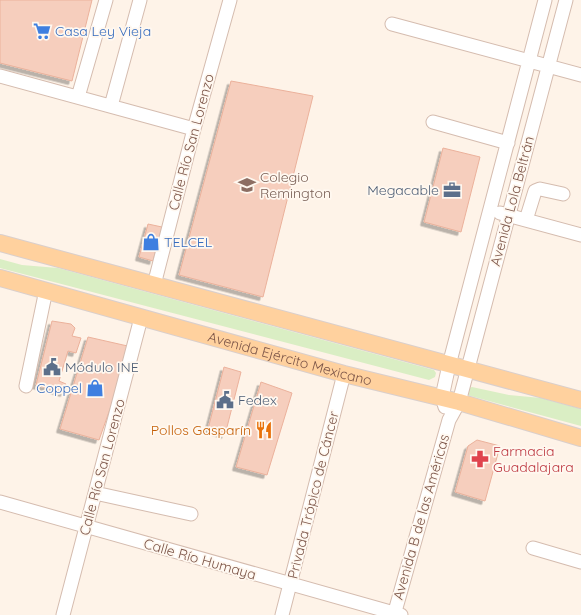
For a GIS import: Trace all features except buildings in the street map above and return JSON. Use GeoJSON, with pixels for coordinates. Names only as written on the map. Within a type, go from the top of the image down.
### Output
{"type":"FeatureCollection","features":[{"type":"Feature","properties":{"kind":"main road"},"geometry":{"type":"LineString","coordinates":[[0,243],[581,400]]}},
{"type":"Feature","properties":{"kind":"main road","name":"Avenida Ejército Mexicano"},"geometry":{"type":"LineString","coordinates":[[0,278],[344,374],[442,397],[581,438]]}},
{"type":"Feature","properties":{"kind":"street"},"geometry":{"type":"LineString","coordinates":[[78,97],[106,0]]}},
{"type":"Feature","properties":{"kind":"street"},"geometry":{"type":"LineString","coordinates":[[111,106],[140,0]]}},
{"type":"Feature","properties":{"kind":"street","name":"Calle Río San Lorenzo"},"geometry":{"type":"LineString","coordinates":[[154,285],[194,129],[230,0]]}},
{"type":"Feature","properties":{"kind":"street","name":"Avenida Lola Beltrán"},"geometry":{"type":"LineString","coordinates":[[442,397],[449,365],[545,0]]}},
{"type":"Feature","properties":{"kind":"street","name":"Avenida Lola Beltrán"},"geometry":{"type":"LineString","coordinates":[[459,402],[466,369],[566,0]]}},
{"type":"Feature","properties":{"kind":"street"},"geometry":{"type":"LineString","coordinates":[[392,24],[581,75]]}},
{"type":"Feature","properties":{"kind":"street"},"geometry":{"type":"LineString","coordinates":[[0,76],[194,129]]}},
{"type":"Feature","properties":{"kind":"street"},"geometry":{"type":"LineString","coordinates":[[433,122],[508,143]]}},
{"type":"Feature","properties":{"kind":"street"},"geometry":{"type":"LineString","coordinates":[[526,220],[535,191],[540,189],[563,194]]}},
{"type":"Feature","properties":{"kind":"street"},"geometry":{"type":"LineString","coordinates":[[490,211],[581,235]]}},
{"type":"Feature","properties":{"kind":"street"},"geometry":{"type":"LineString","coordinates":[[26,386],[46,290]]}},
{"type":"Feature","properties":{"kind":"street","name":"Calle Río San Lorenzo"},"geometry":{"type":"LineString","coordinates":[[62,615],[87,526],[141,318]]}},
{"type":"Feature","properties":{"kind":"street","name":"Privada Trópico de Cáncer"},"geometry":{"type":"LineString","coordinates":[[282,615],[344,374]]}},
{"type":"Feature","properties":{"kind":"street","name":"Avenida B de las Américas"},"geometry":{"type":"LineString","coordinates":[[442,397],[449,420]]}},
{"type":"Feature","properties":{"kind":"street","name":"Avenida B de las Américas"},"geometry":{"type":"LineString","coordinates":[[397,614],[449,420],[459,402]]}},
{"type":"Feature","properties":{"kind":"street"},"geometry":{"type":"LineString","coordinates":[[95,493],[191,514]]}},
{"type":"Feature","properties":{"kind":"street","name":"Calle Río Humaya"},"geometry":{"type":"LineString","coordinates":[[0,502],[397,614]]}},
{"type":"Feature","properties":{"kind":"street"},"geometry":{"type":"LineString","coordinates":[[533,548],[581,562]]}},
{"type":"Feature","properties":{"kind":"green space"},"geometry":{"type":"Polygon","coordinates":[[[0,259],[22,265],[58,268],[434,370],[436,373],[435,377],[429,380],[0,268],[0,259]]]}},
{"type":"Feature","properties":{"kind":"green space"},"geometry":{"type":"Polygon","coordinates":[[[472,387],[509,395],[541,398],[581,409],[581,426],[467,395],[469,388],[472,387]]]}},
{"type":"Feature","properties":{"kind":"place","name":"Casa Ley Vieja"},"geometry":{"type":"Point","coordinates":[42,31]}},
{"type":"Feature","properties":{"kind":"place","name":"Colegio Remington"},"geometry":{"type":"Point","coordinates":[247,185]}},
{"type":"Feature","properties":{"kind":"place","name":"Megacable"},"geometry":{"type":"Point","coordinates":[452,190]}},
{"type":"Feature","properties":{"kind":"place","name":"TELCEL"},"geometry":{"type":"Point","coordinates":[151,242]}},
{"type":"Feature","properties":{"kind":"place","name":"Módulo INE"},"geometry":{"type":"Point","coordinates":[52,367]}},
{"type":"Feature","properties":{"kind":"place","name":"Coppel"},"geometry":{"type":"Point","coordinates":[95,388]}},
{"type":"Feature","properties":{"kind":"place","name":"Fedex"},"geometry":{"type":"Point","coordinates":[225,400]}},
{"type":"Feature","properties":{"kind":"place","name":"Pollos Gasparín"},"geometry":{"type":"Point","coordinates":[264,430]}},
{"type":"Feature","properties":{"kind":"place","name":"Farmacia Guadalajara"},"geometry":{"type":"Point","coordinates":[480,459]}}]}
